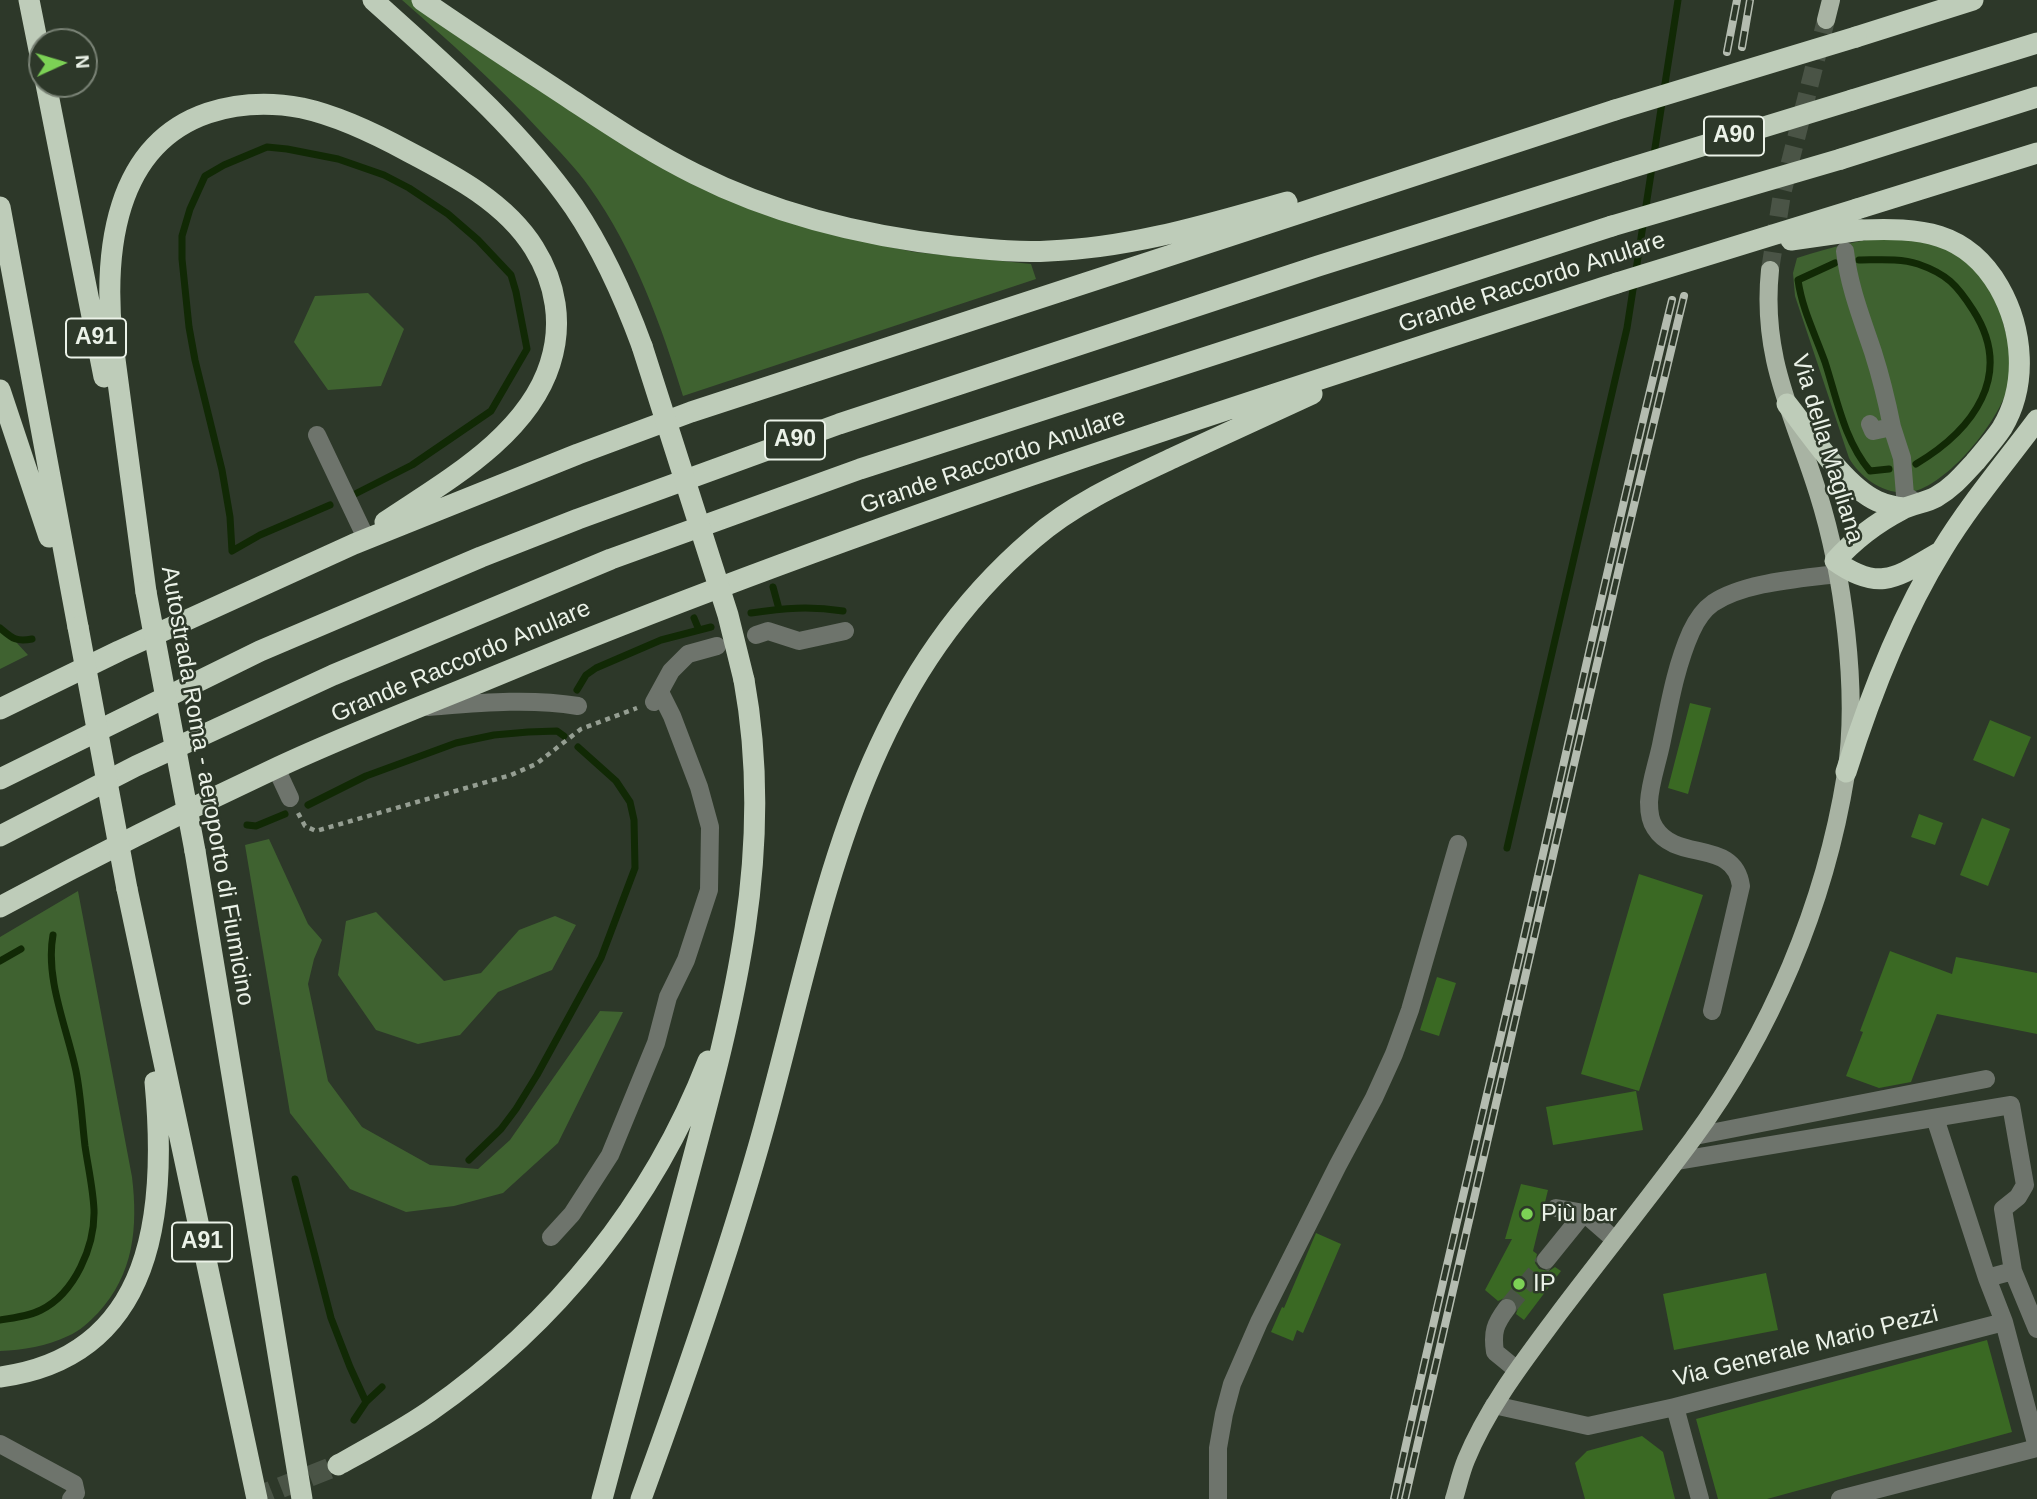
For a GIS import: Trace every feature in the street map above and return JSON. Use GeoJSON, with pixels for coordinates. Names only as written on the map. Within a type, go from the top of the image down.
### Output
{"type":"FeatureCollection","features":[{"type":"Feature","properties":{"kind":"highway"},"geometry":{"type":"LineString","coordinates":[[29,0],[35,28]]}},
{"type":"Feature","properties":{"kind":"highway"},"geometry":{"type":"LineString","coordinates":[[373,0],[486,104],[535,156],[574,208],[601,253],[620,289],[642,346],[729,615],[744,680],[753,747],[756,807],[752,881],[742,956],[718,1064],[603,1499]]}},
{"type":"Feature","properties":{"kind":"highway"},"geometry":{"type":"LineString","coordinates":[[422,0],[608,123],[694,174],[748,198],[805,218],[878,236],[927,243],[1007,251],[1049,251],[1145,239],[1219,222],[1462,151],[1539,134]]}},
{"type":"Feature","properties":{"kind":"highway"},"geometry":{"type":"LineString","coordinates":[[0,709],[359,540],[691,412],[1539,134],[1856,37],[1957,0]]}},
{"type":"Feature","properties":{"kind":"highway"},"geometry":{"type":"LineString","coordinates":[[1911,18],[1973,0]]}},
{"type":"Feature","properties":{"kind":"highway","name":"A90"},"geometry":{"type":"LineString","coordinates":[[0,779],[260,651],[578,519],[852,420],[1292,275],[2037,43]]}},
{"type":"Feature","properties":{"kind":"highway","name":"Grande Raccordo Anulare"},"geometry":{"type":"LineString","coordinates":[[0,836],[136,766],[333,675],[611,559],[860,469],[1612,226],[1841,159],[2037,97]]}},
{"type":"Feature","properties":{"kind":"highway","name":"Autostrada Roma - aeroporto di Fiumicino"},"geometry":{"type":"LineString","coordinates":[[49,98],[195,851],[302,1499]]}},
{"type":"Feature","properties":{"kind":"highway"},"geometry":{"type":"LineString","coordinates":[[146,592],[110,323],[113,237],[128,188],[148,154],[180,126],[202,115],[223,109],[265,104],[317,112],[368,132],[425,160],[470,187],[506,215],[533,245],[552,286],[557,319],[554,349],[547,373],[527,407],[507,431],[481,455],[359,540]]}},
{"type":"Feature","properties":{"kind":"highway"},"geometry":{"type":"LineString","coordinates":[[1859,220],[2037,153]]}},
{"type":"Feature","properties":{"kind":"highway","name":"A91"},"geometry":{"type":"LineString","coordinates":[[0,207],[146,986],[257,1499]]}},
{"type":"Feature","properties":{"kind":"highway"},"geometry":{"type":"LineString","coordinates":[[1859,220],[1940,235],[1966,250],[1983,265],[1996,282],[2008,302],[2016,325],[2019,350],[2018,381],[2010,411],[1988,447],[1950,488],[1934,498],[1912,506],[1860,537],[1836,568],[1878,580],[1896,576],[1940,552]]}},
{"type":"Feature","properties":{"kind":"highway","name":"Grande Raccordo Anulare"},"geometry":{"type":"LineString","coordinates":[[0,907],[75,866],[276,768],[615,627],[924,512],[1414,348],[1720,250],[1859,220]]}},
{"type":"Feature","properties":{"kind":"highway"},"geometry":{"type":"LineString","coordinates":[[641,1499],[703,1324],[744,1195],[811,943],[855,800],[891,720],[929,656],[959,615],[992,577],[1035,537],[1072,510],[1146,470],[1414,348]]}},
{"type":"Feature","properties":{"kind":"highway"},"geometry":{"type":"LineString","coordinates":[[0,390],[78,627]]}},
{"type":"Feature","properties":{"kind":"highway"},"geometry":{"type":"LineString","coordinates":[[1787,404],[1837,468],[1861,492],[1889,506],[1912,506]]}},
{"type":"Feature","properties":{"kind":"highway"},"geometry":{"type":"LineString","coordinates":[[1846,772],[1893,645],[1940,552],[2037,420]]}},
{"type":"Feature","properties":{"kind":"highway"},"geometry":{"type":"LineString","coordinates":[[0,917],[75,866]]}},
{"type":"Feature","properties":{"kind":"highway"},"geometry":{"type":"LineString","coordinates":[[338,1465],[410,1424],[462,1387],[543,1317],[588,1267],[621,1224],[641,1192],[691,1100],[721,1027],[742,956]]}},
{"type":"Feature","properties":{"kind":"highway"},"geometry":{"type":"LineString","coordinates":[[0,1377],[45,1366],[86,1345],[118,1312],[143,1266],[155,1215],[159,1156],[158,1107],[146,986]]}},
{"type":"Feature","properties":{"kind":"main road"},"geometry":{"type":"LineString","coordinates":[[1826,20],[1831,0]]}},
{"type":"Feature","properties":{"kind":"main road","name":"Via della Magliana"},"geometry":{"type":"LineString","coordinates":[[1454,1499],[1466,1460],[1494,1405],[1517,1370],[1695,1136],[1764,1023],[1804,933],[1836,821],[1846,772],[1850,727],[1849,675],[1836,568],[1817,488],[1776,370],[1769,324],[1770,270]]}},
{"type":"Feature","properties":{"kind":"street"},"geometry":{"type":"LineString","coordinates":[[1845,251],[1852,292],[1883,386],[1902,458],[1905,495],[1912,506]]}},
{"type":"Feature","properties":{"kind":"street"},"geometry":{"type":"LineString","coordinates":[[1870,424],[1873,431],[1892,427]]}},
{"type":"Feature","properties":{"kind":"street"},"geometry":{"type":"LineString","coordinates":[[317,435],[347,498],[359,540]]}},
{"type":"Feature","properties":{"kind":"street"},"geometry":{"type":"LineString","coordinates":[[1712,1011],[1740,897],[1740,877],[1732,864],[1717,855],[1676,845],[1655,828],[1650,817],[1650,793],[1678,671],[1692,629],[1698,618],[1714,603],[1748,589],[1836,568]]}},
{"type":"Feature","properties":{"kind":"street"},"geometry":{"type":"LineString","coordinates":[[756,635],[768,631],[799,641],[845,631]]}},
{"type":"Feature","properties":{"kind":"street"},"geometry":{"type":"LineString","coordinates":[[551,1237],[572,1214],[610,1155],[656,1044],[668,996],[686,960],[709,890],[710,827],[673,716],[657,697],[671,671],[688,654],[717,646]]}},
{"type":"Feature","properties":{"kind":"street"},"geometry":{"type":"LineString","coordinates":[[419,708],[523,700],[578,706]]}},
{"type":"Feature","properties":{"kind":"street"},"geometry":{"type":"LineString","coordinates":[[276,768],[290,798]]}},
{"type":"Feature","properties":{"kind":"street"},"geometry":{"type":"LineString","coordinates":[[1218,1491],[1218,1448],[1232,1384],[1259,1322],[1394,1054],[1410,1010],[1458,844]]}},
{"type":"Feature","properties":{"kind":"street"},"geometry":{"type":"LineString","coordinates":[[1695,1136],[1986,1079]]}},
{"type":"Feature","properties":{"kind":"street"},"geometry":{"type":"LineString","coordinates":[[1676,1161],[2011,1105],[2025,1185],[2018,1197],[2003,1209],[2013,1271],[2037,1329]]}},
{"type":"Feature","properties":{"kind":"street"},"geometry":{"type":"LineString","coordinates":[[1840,1499],[1884,1494],[2037,1448],[2004,1322],[1935,1118]]}},
{"type":"Feature","properties":{"kind":"street"},"geometry":{"type":"LineString","coordinates":[[1556,1208],[1584,1213],[1615,1240]]}},
{"type":"Feature","properties":{"kind":"street"},"geometry":{"type":"LineString","coordinates":[[1546,1260],[1584,1213]]}},
{"type":"Feature","properties":{"kind":"street"},"geometry":{"type":"LineString","coordinates":[[1987,1278],[2013,1271]]}},
{"type":"Feature","properties":{"kind":"street"},"geometry":{"type":"LineString","coordinates":[[1507,1308],[1499,1319],[1493,1336],[1495,1352],[1517,1370]]}},
{"type":"Feature","properties":{"kind":"street","name":"Via Generale Mario Pezzi"},"geometry":{"type":"LineString","coordinates":[[1494,1405],[1588,1426],[1675,1407],[2004,1322]]}},
{"type":"Feature","properties":{"kind":"street"},"geometry":{"type":"LineString","coordinates":[[1675,1407],[1700,1499]]}},
{"type":"Feature","properties":{"kind":"street"},"geometry":{"type":"LineString","coordinates":[[0,1444],[74,1484],[76,1493],[71,1499]]}},
{"type":"Feature","properties":{"kind":"path"},"geometry":{"type":"LineString","coordinates":[[290,798],[305,826],[316,831],[511,775],[536,764],[581,729],[657,697]]}},
{"type":"Feature","properties":{"kind":"green space"},"geometry":{"type":"Polygon","coordinates":[[[402,0],[412,0],[584,113],[862,241],[914,252],[1031,264],[1036,279],[683,396],[645,288],[620,237],[590,188],[567,159],[508,97],[402,0]]]}},
{"type":"Feature","properties":{"kind":"green space"},"geometry":{"type":"Polygon","coordinates":[[[1903,235],[1959,253],[1990,283],[1999,298],[2013,364],[2004,399],[1981,436],[1951,469],[1936,481],[1910,492],[1889,491],[1879,487],[1862,474],[1849,458],[1795,296],[1793,273],[1797,258],[1849,244],[1903,235]]]}},
{"type":"Feature","properties":{"kind":"green space"},"geometry":{"type":"Polygon","coordinates":[[[368,293],[404,329],[381,386],[328,390],[294,342],[315,296],[368,293]]]}},
{"type":"Feature","properties":{"kind":"green space"},"geometry":{"type":"Polygon","coordinates":[[[0,631],[28,655],[0,669],[0,631]]]}},
{"type":"Feature","properties":{"kind":"green space"},"geometry":{"type":"Polygon","coordinates":[[[269,839],[308,924],[322,940],[308,984],[328,1081],[362,1127],[430,1165],[478,1169],[510,1140],[600,1011],[623,1012],[558,1143],[503,1193],[454,1206],[406,1212],[350,1189],[290,1113],[245,845],[269,839]]]}},
{"type":"Feature","properties":{"kind":"green space"},"geometry":{"type":"Polygon","coordinates":[[[78,891],[132,1177],[134,1214],[131,1249],[126,1266],[110,1298],[84,1326],[52,1342],[0,1351],[0,937],[78,891]]]}},
{"type":"Feature","properties":{"kind":"green space"},"geometry":{"type":"Polygon","coordinates":[[[376,912],[444,981],[481,973],[519,930],[555,916],[576,925],[552,970],[498,992],[460,1035],[418,1044],[376,1030],[338,975],[346,921],[376,912]]]}},
{"type":"Feature","properties":{"kind":"building"},"geometry":{"type":"Polygon","coordinates":[[[1690,703],[1711,708],[1688,794],[1668,788],[1690,703]]]}},
{"type":"Feature","properties":{"kind":"building"},"geometry":{"type":"Polygon","coordinates":[[[1990,720],[2031,737],[2014,777],[1973,760],[1990,720]]]}},
{"type":"Feature","properties":{"kind":"building"},"geometry":{"type":"Polygon","coordinates":[[[1919,814],[1943,823],[1935,845],[1911,837],[1919,814]]]}},
{"type":"Feature","properties":{"kind":"building"},"geometry":{"type":"Polygon","coordinates":[[[1982,818],[2010,829],[1988,886],[1960,875],[1982,818]]]}},
{"type":"Feature","properties":{"kind":"building"},"geometry":{"type":"Polygon","coordinates":[[[1639,874],[1703,895],[1639,1091],[1581,1074],[1639,874]]]}},
{"type":"Feature","properties":{"kind":"building"},"geometry":{"type":"Polygon","coordinates":[[[1890,951],[1952,974],[1956,957],[2037,973],[2037,1034],[1937,1014],[1911,1082],[1879,1088],[1846,1076],[1890,951]]]}},
{"type":"Feature","properties":{"kind":"building"},"geometry":{"type":"Polygon","coordinates":[[[1437,977],[1456,983],[1439,1036],[1420,1030],[1437,977]]]}},
{"type":"Feature","properties":{"kind":"building"},"geometry":{"type":"Polygon","coordinates":[[[1636,1091],[1643,1130],[1553,1145],[1546,1107],[1636,1091]]]}},
{"type":"Feature","properties":{"kind":"building"},"geometry":{"type":"Polygon","coordinates":[[[1521,1184],[1548,1190],[1533,1251],[1537,1254],[1535,1263],[1539,1269],[1549,1271],[1555,1267],[1561,1271],[1524,1320],[1516,1314],[1518,1308],[1514,1299],[1507,1297],[1498,1301],[1485,1290],[1512,1239],[1505,1239],[1521,1184]]]}},
{"type":"Feature","properties":{"kind":"building"},"geometry":{"type":"Polygon","coordinates":[[[1316,1233],[1341,1244],[1303,1333],[1297,1330],[1293,1341],[1271,1332],[1316,1233]]]}},
{"type":"Feature","properties":{"kind":"building"},"geometry":{"type":"Polygon","coordinates":[[[1766,1273],[1778,1330],[1674,1350],[1663,1294],[1766,1273]]]}},
{"type":"Feature","properties":{"kind":"building"},"geometry":{"type":"Polygon","coordinates":[[[1987,1340],[2012,1432],[1767,1499],[1718,1499],[1696,1419],[1987,1340]]]}},
{"type":"Feature","properties":{"kind":"building"},"geometry":{"type":"Polygon","coordinates":[[[1642,1436],[1663,1452],[1675,1499],[1585,1499],[1575,1463],[1587,1451],[1642,1436]]]}},
{"type":"Feature","properties":{"kind":"waterway"},"geometry":{"type":"LineString","coordinates":[[1507,848],[1627,328],[1678,0]]}},
{"type":"Feature","properties":{"kind":"waterway"},"geometry":{"type":"LineString","coordinates":[[330,505],[260,535],[232,551],[230,517],[222,470],[189,327],[182,236],[190,209],[205,176],[267,147],[338,159],[384,175],[409,188],[448,214],[478,240],[511,275],[516,292],[527,349],[491,411],[412,465],[355,494]]}},
{"type":"Feature","properties":{"kind":"waterway"},"geometry":{"type":"LineString","coordinates":[[1859,260],[1904,261],[1937,272],[1962,294],[1985,334],[1990,357],[1982,399],[1955,435],[1916,464]]}},
{"type":"Feature","properties":{"kind":"waterway"},"geometry":{"type":"LineString","coordinates":[[1835,263],[1798,280],[1802,301],[1825,362],[1842,419],[1854,446],[1870,471],[1889,469]]}},
{"type":"Feature","properties":{"kind":"waterway"},"geometry":{"type":"LineString","coordinates":[[773,587],[779,609]]}},
{"type":"Feature","properties":{"kind":"waterway"},"geometry":{"type":"LineString","coordinates":[[751,613],[797,608],[843,611]]}},
{"type":"Feature","properties":{"kind":"waterway"},"geometry":{"type":"LineString","coordinates":[[694,618],[699,630]]}},
{"type":"Feature","properties":{"kind":"waterway"},"geometry":{"type":"LineString","coordinates":[[577,690],[586,675],[596,668],[661,640],[711,627]]}},
{"type":"Feature","properties":{"kind":"waterway"},"geometry":{"type":"LineString","coordinates":[[0,628],[14,638],[32,639]]}},
{"type":"Feature","properties":{"kind":"waterway"},"geometry":{"type":"LineString","coordinates":[[308,805],[366,776],[456,743],[494,735],[528,732],[557,731],[564,736]]}},
{"type":"Feature","properties":{"kind":"waterway"},"geometry":{"type":"LineString","coordinates":[[469,1160],[501,1129],[537,1075],[601,958],[635,868],[634,820],[630,802],[616,781],[578,747]]}},
{"type":"Feature","properties":{"kind":"waterway"},"geometry":{"type":"LineString","coordinates":[[247,825],[256,826],[285,814]]}},
{"type":"Feature","properties":{"kind":"waterway"},"geometry":{"type":"LineString","coordinates":[[0,1320],[41,1310],[64,1292],[87,1253],[93,1224],[93,1194],[78,1080],[54,986],[51,952],[53,935]]}},
{"type":"Feature","properties":{"kind":"waterway"},"geometry":{"type":"LineString","coordinates":[[0,961],[21,949]]}},
{"type":"Feature","properties":{"kind":"waterway"},"geometry":{"type":"LineString","coordinates":[[295,1179],[331,1318],[366,1402]]}},
{"type":"Feature","properties":{"kind":"waterway"},"geometry":{"type":"LineString","coordinates":[[354,1420],[366,1402],[382,1387]]}},
{"type":"Feature","properties":{"kind":"tunnel"},"geometry":{"type":"LineString","coordinates":[[1770,270],[1782,194],[1826,20]]}},
{"type":"Feature","properties":{"kind":"tunnel"},"geometry":{"type":"LineString","coordinates":[[1507,1308],[1546,1260]]}},
{"type":"Feature","properties":{"kind":"tunnel"},"geometry":{"type":"LineString","coordinates":[[252,1499],[338,1465]]}},
{"type":"Feature","properties":{"kind":"railway"},"geometry":{"type":"LineString","coordinates":[[1727,52],[1737,0]]}},
{"type":"Feature","properties":{"kind":"railway"},"geometry":{"type":"LineString","coordinates":[[1742,47],[1750,0]]}},
{"type":"Feature","properties":{"kind":"railway"},"geometry":{"type":"LineString","coordinates":[[1405,1499],[1684,296]]}},
{"type":"Feature","properties":{"kind":"railway"},"geometry":{"type":"LineString","coordinates":[[1394,1499],[1672,300]]}},
{"type":"Feature","properties":{"kind":"place","name":"Più bar"},"geometry":{"type":"Point","coordinates":[1527,1214]}},
{"type":"Feature","properties":{"kind":"place","name":"IP"},"geometry":{"type":"Point","coordinates":[1519,1284]}}]}
